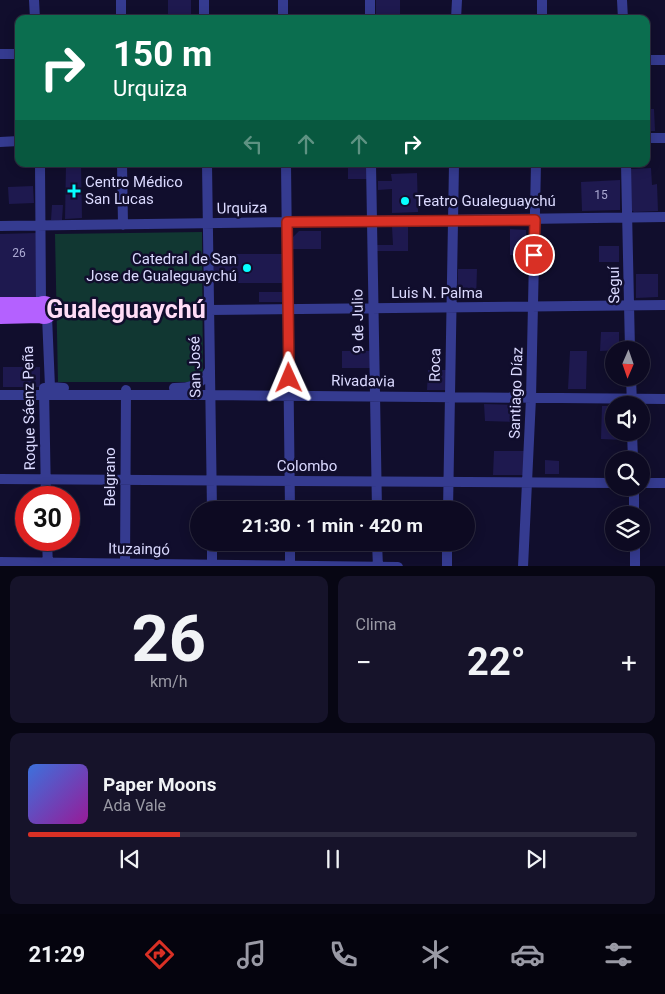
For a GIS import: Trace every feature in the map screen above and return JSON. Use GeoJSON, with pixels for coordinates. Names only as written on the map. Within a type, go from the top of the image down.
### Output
{"type":"FeatureCollection","features":[{"type":"Feature","properties":{"kind":"main road"},"geometry":{"type":"LineString","coordinates":[[0,304],[43,310]]}},
{"type":"Feature","properties":{"kind":"main road"},"geometry":{"type":"LineString","coordinates":[[0,317],[43,310]]}},
{"type":"Feature","properties":{"kind":"street"},"geometry":{"type":"LineString","coordinates":[[34,0],[35,15]]}},
{"type":"Feature","properties":{"kind":"street"},"geometry":{"type":"LineString","coordinates":[[121,0],[121,15]]}},
{"type":"Feature","properties":{"kind":"street"},"geometry":{"type":"LineString","coordinates":[[204,0],[204,15]]}},
{"type":"Feature","properties":{"kind":"street"},"geometry":{"type":"LineString","coordinates":[[283,0],[283,15]]}},
{"type":"Feature","properties":{"kind":"street"},"geometry":{"type":"LineString","coordinates":[[370,0],[370,15]]}},
{"type":"Feature","properties":{"kind":"street"},"geometry":{"type":"LineString","coordinates":[[456,15],[457,0]]}},
{"type":"Feature","properties":{"kind":"street"},"geometry":{"type":"LineString","coordinates":[[542,0],[542,15]]}},
{"type":"Feature","properties":{"kind":"street"},"geometry":{"type":"LineString","coordinates":[[622,0],[622,15]]}},
{"type":"Feature","properties":{"kind":"street"},"geometry":{"type":"LineString","coordinates":[[0,54],[15,54]]}},
{"type":"Feature","properties":{"kind":"street"},"geometry":{"type":"LineString","coordinates":[[650,60],[665,60]]}},
{"type":"Feature","properties":{"kind":"street"},"geometry":{"type":"LineString","coordinates":[[650,138],[665,138]]}},
{"type":"Feature","properties":{"kind":"street"},"geometry":{"type":"LineString","coordinates":[[0,142],[15,141]]}},
{"type":"Feature","properties":{"kind":"street","name":"Roque Sáenz Peña"},"geometry":{"type":"LineString","coordinates":[[40,167],[46,486]]}},
{"type":"Feature","properties":{"kind":"street"},"geometry":{"type":"LineString","coordinates":[[122,167],[123,225]]}},
{"type":"Feature","properties":{"kind":"street","name":"San José"},"geometry":{"type":"LineString","coordinates":[[207,167],[212,501]]}},
{"type":"Feature","properties":{"kind":"street"},"geometry":{"type":"LineString","coordinates":[[286,167],[290,501]]}},
{"type":"Feature","properties":{"kind":"street","name":"9 de Julio"},"geometry":{"type":"LineString","coordinates":[[371,167],[377,501]]}},
{"type":"Feature","properties":{"kind":"street","name":"Roca"},"geometry":{"type":"LineString","coordinates":[[448,501],[454,167]]}},
{"type":"Feature","properties":{"kind":"street","name":"Santiago Díaz"},"geometry":{"type":"LineString","coordinates":[[523,566],[531,398],[536,167]]}},
{"type":"Feature","properties":{"kind":"street","name":"Seguí"},"geometry":{"type":"LineString","coordinates":[[626,167],[630,341]]}},
{"type":"Feature","properties":{"kind":"street","name":"Urquiza"},"geometry":{"type":"LineString","coordinates":[[0,226],[665,218]]}},
{"type":"Feature","properties":{"kind":"street"},"geometry":{"type":"LineString","coordinates":[[43,310],[46,240],[48,234],[58,226]]}},
{"type":"Feature","properties":{"kind":"street","name":"Luis N. Palma"},"geometry":{"type":"LineString","coordinates":[[209,310],[630,307],[665,305]]}},
{"type":"Feature","properties":{"kind":"street","name":"Rivadavia"},"geometry":{"type":"LineString","coordinates":[[43,310],[50,387],[52,388],[210,395],[531,398],[605,401]]}},
{"type":"Feature","properties":{"kind":"street","name":"Rivadavia"},"geometry":{"type":"LineString","coordinates":[[0,395],[126,392],[185,388],[196,386],[205,378],[209,370]]}},
{"type":"Feature","properties":{"kind":"street","name":"Belgrano"},"geometry":{"type":"LineString","coordinates":[[125,565],[126,392]]}},
{"type":"Feature","properties":{"kind":"street","name":"Rivadavia"},"geometry":{"type":"LineString","coordinates":[[650,400],[665,399]]}},
{"type":"Feature","properties":{"kind":"street","name":"Colombo"},"geometry":{"type":"LineString","coordinates":[[0,479],[605,483]]}},
{"type":"Feature","properties":{"kind":"street"},"geometry":{"type":"LineString","coordinates":[[650,483],[665,483]]}},
{"type":"Feature","properties":{"kind":"street"},"geometry":{"type":"LineString","coordinates":[[47,551],[48,564]]}},
{"type":"Feature","properties":{"kind":"street"},"geometry":{"type":"LineString","coordinates":[[212,551],[212,565]]}},
{"type":"Feature","properties":{"kind":"street"},"geometry":{"type":"LineString","coordinates":[[290,551],[290,566]]}},
{"type":"Feature","properties":{"kind":"street"},"geometry":{"type":"LineString","coordinates":[[378,551],[378,566]]}},
{"type":"Feature","properties":{"kind":"street"},"geometry":{"type":"LineString","coordinates":[[447,551],[447,566]]}},
{"type":"Feature","properties":{"kind":"street"},"geometry":{"type":"LineString","coordinates":[[635,551],[635,566]]}},
{"type":"Feature","properties":{"kind":"street","name":"Ituzaingó"},"geometry":{"type":"LineString","coordinates":[[0,562],[125,565],[398,566]]}},
{"type":"Feature","properties":{"kind":"green space"},"geometry":{"type":"Polygon","coordinates":[[[202,232],[203,382],[58,382],[55,234],[202,232]]]}},
{"type":"Feature","properties":{"kind":"building"},"geometry":{"type":"Polygon","coordinates":[[[168,0],[191,0],[191,15],[168,15],[168,0]]]}},
{"type":"Feature","properties":{"kind":"building"},"geometry":{"type":"Polygon","coordinates":[[[376,0],[400,0],[400,15],[376,15],[376,0]]]}},
{"type":"Feature","properties":{"kind":"building"},"geometry":{"type":"Polygon","coordinates":[[[650,109],[654,109],[655,131],[650,131],[650,109]]]}},
{"type":"Feature","properties":{"kind":"building","name":"Centro Médico San Lucas"},"geometry":{"type":"Polygon","coordinates":[[[66,167],[81,167],[82,218],[65,219],[66,167]]]}},
{"type":"Feature","properties":{"kind":"building"},"geometry":{"type":"Polygon","coordinates":[[[248,167],[282,167],[282,168],[248,167]]]}},
{"type":"Feature","properties":{"kind":"building"},"geometry":{"type":"Polygon","coordinates":[[[348,167],[368,167],[368,179],[348,179],[348,167]]]}},
{"type":"Feature","properties":{"kind":"building"},"geometry":{"type":"Polygon","coordinates":[[[651,168],[652,185],[657,184],[658,211],[634,212],[631,210],[630,169],[651,168]]]}},
{"type":"Feature","properties":{"kind":"building","name":"Teatro Gualeguaychú"},"geometry":{"type":"Polygon","coordinates":[[[417,173],[418,212],[392,213],[392,189],[378,190],[378,181],[392,181],[391,174],[417,173]]]}},
{"type":"Feature","properties":{"kind":"building"},"geometry":{"type":"Polygon","coordinates":[[[620,180],[620,210],[582,211],[581,182],[620,180]]]}},
{"type":"Feature","properties":{"kind":"building"},"geometry":{"type":"Polygon","coordinates":[[[33,186],[34,203],[9,204],[8,187],[33,186]]]}},
{"type":"Feature","properties":{"kind":"building"},"geometry":{"type":"Polygon","coordinates":[[[52,205],[63,205],[62,220],[51,220],[52,205]]]}},
{"type":"Feature","properties":{"kind":"building"},"geometry":{"type":"Polygon","coordinates":[[[392,227],[408,227],[408,251],[372,251],[372,245],[393,245],[392,227]]]}},
{"type":"Feature","properties":{"kind":"building"},"geometry":{"type":"Polygon","coordinates":[[[510,229],[526,230],[526,255],[510,255],[510,229]]]}},
{"type":"Feature","properties":{"kind":"building"},"geometry":{"type":"Polygon","coordinates":[[[299,231],[321,231],[321,249],[292,249],[293,237],[299,231]]]}},
{"type":"Feature","properties":{"kind":"building"},"geometry":{"type":"Polygon","coordinates":[[[37,233],[39,297],[0,297],[0,234],[37,233]]]}},
{"type":"Feature","properties":{"kind":"building"},"geometry":{"type":"Polygon","coordinates":[[[599,246],[619,246],[619,262],[599,262],[599,246]]]}},
{"type":"Feature","properties":{"kind":"building","name":"Catedral de San Jose de Gualeguaychú"},"geometry":{"type":"Polygon","coordinates":[[[211,254],[282,254],[283,283],[211,283],[211,254]]]}},
{"type":"Feature","properties":{"kind":"building"},"geometry":{"type":"Polygon","coordinates":[[[458,269],[477,269],[476,300],[457,300],[458,269]]]}},
{"type":"Feature","properties":{"kind":"building"},"geometry":{"type":"Polygon","coordinates":[[[636,274],[658,274],[658,297],[636,298],[636,274]]]}},
{"type":"Feature","properties":{"kind":"building"},"geometry":{"type":"Polygon","coordinates":[[[259,292],[282,292],[283,302],[259,302],[259,292]]]}},
{"type":"Feature","properties":{"kind":"building"},"geometry":{"type":"Polygon","coordinates":[[[601,332],[619,332],[619,341],[605,341],[605,351],[600,351],[601,332]]]}},
{"type":"Feature","properties":{"kind":"building"},"geometry":{"type":"Polygon","coordinates":[[[342,351],[371,351],[371,368],[342,368],[342,351]]]}},
{"type":"Feature","properties":{"kind":"building"},"geometry":{"type":"Polygon","coordinates":[[[570,351],[587,351],[586,389],[568,389],[570,351]]]}},
{"type":"Feature","properties":{"kind":"building"},"geometry":{"type":"Polygon","coordinates":[[[3,367],[40,367],[40,387],[3,387],[3,367]]]}},
{"type":"Feature","properties":{"kind":"building"},"geometry":{"type":"Polygon","coordinates":[[[428,370],[446,370],[446,390],[427,390],[428,370]]]}},
{"type":"Feature","properties":{"kind":"building"},"geometry":{"type":"Polygon","coordinates":[[[484,404],[515,405],[514,422],[485,421],[484,404]]]}},
{"type":"Feature","properties":{"kind":"building"},"geometry":{"type":"Polygon","coordinates":[[[602,406],[605,406],[605,439],[601,439],[602,406]]]}},
{"type":"Feature","properties":{"kind":"building"},"geometry":{"type":"Polygon","coordinates":[[[494,451],[524,451],[524,475],[493,475],[494,451]]]}},
{"type":"Feature","properties":{"kind":"building"},"geometry":{"type":"Polygon","coordinates":[[[545,460],[559,461],[559,474],[545,474],[545,460]]]}},
{"type":"Feature","properties":{"kind":"place","name":"Centro Médico San Lucas"},"geometry":{"type":"Point","coordinates":[74,191]}},
{"type":"Feature","properties":{"kind":"place","name":"Teatro Gualeguaychú"},"geometry":{"type":"Point","coordinates":[405,201]}},
{"type":"Feature","properties":{"kind":"place","name":"Catedral de San Jose de Gualeguaychú"},"geometry":{"type":"Point","coordinates":[247,268]}},
{"type":"Feature","properties":{"kind":"district","name":"Gualeguaychú"},"geometry":{"type":"Point","coordinates":[126,309]}},
{"type":"Feature","properties":{"kind":"route"},"geometry":{"type":"LineString","coordinates":[[289,378],[287,222],[535,220],[534,255]]}}]}
